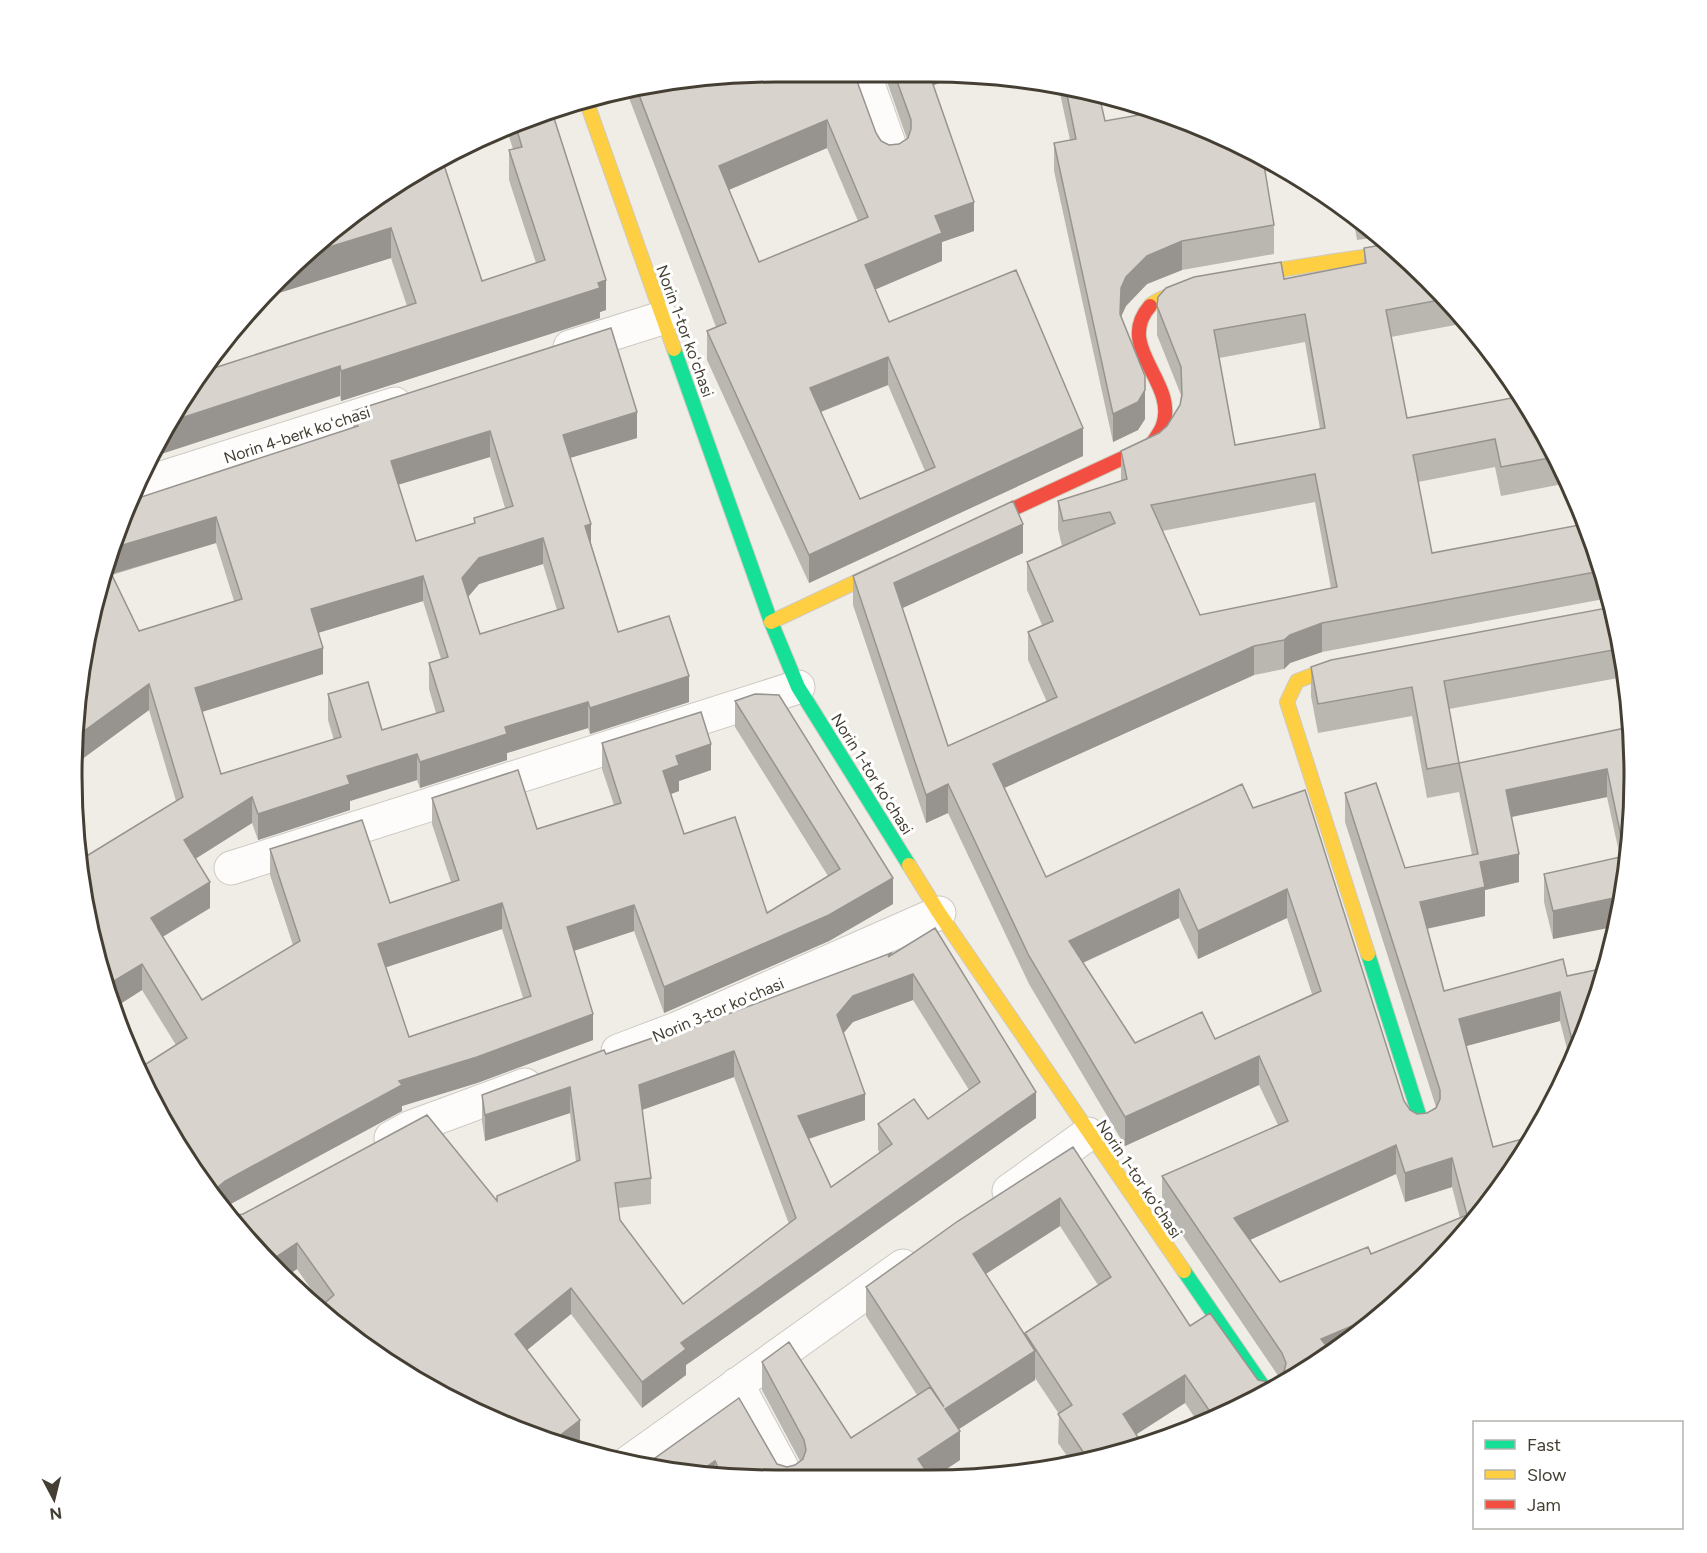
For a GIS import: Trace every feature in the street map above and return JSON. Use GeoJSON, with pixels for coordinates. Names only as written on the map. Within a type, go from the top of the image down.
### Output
{"type":"FeatureCollection","features":[{"type":"Feature","properties":{"kind":"street"},"geometry":{"type":"LineString","coordinates":[[867,82],[893,155]]}},
{"type":"Feature","properties":{"kind":"street","name":"Norin 1-tor koʻchasi"},"geometry":{"type":"LineString","coordinates":[[589,108],[771,622],[798,687],[939,913],[1088,1134],[1263,1386]]}},
{"type":"Feature","properties":{"kind":"street"},"geometry":{"type":"LineString","coordinates":[[956,536],[1151,445],[1163,433],[1166,420],[1164,405],[1137,331],[1139,314],[1148,303],[1164,294],[1189,286],[1386,254]]}},
{"type":"Feature","properties":{"kind":"street"},"geometry":{"type":"LineString","coordinates":[[539,357],[662,318]]}},
{"type":"Feature","properties":{"kind":"street","name":"Norin 4-berk koʻchasi"},"geometry":{"type":"LineString","coordinates":[[148,482],[427,393]]}},
{"type":"Feature","properties":{"kind":"street"},"geometry":{"type":"LineString","coordinates":[[771,622],[902,561]]}},
{"type":"Feature","properties":{"kind":"street"},"geometry":{"type":"LineString","coordinates":[[1372,661],[1326,670],[1297,681],[1287,702],[1422,1124]]}},
{"type":"Feature","properties":{"kind":"street"},"geometry":{"type":"LineString","coordinates":[[231,868],[798,687]]}},
{"type":"Feature","properties":{"kind":"street","name":"Norin 3-tor koʻchasi"},"geometry":{"type":"LineString","coordinates":[[587,1062],[676,1029],[939,913]]}},
{"type":"Feature","properties":{"kind":"street"},"geometry":{"type":"LineString","coordinates":[[368,1151],[409,1128],[553,1075]]}},
{"type":"Feature","properties":{"kind":"street"},"geometry":{"type":"LineString","coordinates":[[981,1211],[1088,1134]]}},
{"type":"Feature","properties":{"kind":"street"},"geometry":{"type":"LineString","coordinates":[[637,1456],[932,1245]]}},
{"type":"Feature","properties":{"kind":"street"},"geometry":{"type":"LineString","coordinates":[[736,1384],[783,1470]]}},
{"type":"Feature","properties":{"kind":"building"},"geometry":{"type":"Polygon","coordinates":[[[857,82],[876,133],[881,141],[889,145],[899,144],[908,138],[911,129],[911,120],[897,82],[932,82],[974,202],[935,216],[942,233],[865,265],[889,322],[1016,270],[1083,428],[809,555],[707,331],[726,323],[640,96],[686,88],[731,84],[857,82]],[[827,120],[719,166],[759,262],[868,217],[827,120]],[[888,357],[810,388],[860,499],[935,467],[888,357]]]}},
{"type":"Feature","properties":{"kind":"building"},"geometry":{"type":"Polygon","coordinates":[[[1067,96],[1101,104],[1105,121],[1140,115],[1196,135],[1265,168],[1274,225],[1182,241],[1147,256],[1126,277],[1121,288],[1120,314],[1145,376],[1145,390],[1138,402],[1113,414],[1054,143],[1076,139],[1067,96]]]}},
{"type":"Feature","properties":{"kind":"building"},"geometry":{"type":"Polygon","coordinates":[[[554,119],[606,280],[598,283],[600,288],[341,371],[340,366],[182,418],[216,367],[416,303],[391,228],[328,247],[391,199],[445,167],[482,281],[545,260],[509,150],[522,147],[518,132],[554,119]]]}},
{"type":"Feature","properties":{"kind":"building"},"geometry":{"type":"Polygon","coordinates":[[[1377,246],[1435,301],[1386,310],[1407,418],[1512,398],[1547,458],[1501,467],[1495,439],[1413,455],[1432,553],[1577,525],[1594,572],[1322,623],[1290,635],[1284,640],[1254,646],[993,764],[1046,877],[1242,784],[1253,808],[1305,790],[1404,1101],[1410,1110],[1417,1114],[1427,1113],[1436,1108],[1440,1099],[1440,1090],[1345,793],[1376,783],[1405,868],[1478,854],[1459,763],[1623,729],[1621,839],[1607,769],[1506,790],[1519,854],[1480,862],[1485,887],[1420,902],[1444,991],[1563,959],[1567,976],[1597,970],[1572,1041],[1560,992],[1459,1019],[1493,1147],[1523,1139],[1481,1199],[1452,1234],[1421,1267],[1357,1324],[1321,1339],[1327,1346],[1278,1378],[1284,1372],[1286,1363],[1282,1353],[1162,1176],[1288,1121],[1259,1056],[1125,1117],[1029,956],[948,784],[926,795],[853,576],[1013,501],[1023,524],[894,583],[948,746],[1057,697],[1028,632],[1053,621],[1027,562],[1115,523],[1110,512],[1063,521],[1058,501],[1127,479],[1121,451],[1159,433],[1167,426],[1180,405],[1181,367],[1157,306],[1158,297],[1166,288],[1194,277],[1281,262],[1284,279],[1366,263],[1364,248],[1377,246]],[[1305,314],[1214,330],[1235,445],[1325,428],[1305,314]],[[1315,474],[1151,505],[1200,615],[1337,587],[1315,474]],[[1179,889],[1069,941],[1135,1043],[1202,1012],[1215,1039],[1321,991],[1287,889],[1198,931],[1179,889]],[[1396,1145],[1234,1218],[1280,1282],[1368,1247],[1371,1254],[1467,1215],[1452,1158],[1405,1173],[1396,1145]]]}},
{"type":"Feature","properties":{"kind":"building"},"geometry":{"type":"Polygon","coordinates":[[[611,328],[637,412],[563,435],[591,524],[585,526],[618,632],[669,616],[689,676],[590,708],[588,702],[505,727],[507,734],[420,762],[417,754],[347,776],[350,784],[258,814],[252,797],[184,840],[210,882],[151,918],[202,1000],[300,941],[270,849],[362,820],[390,903],[459,880],[432,798],[518,770],[537,829],[621,803],[602,743],[701,712],[711,744],[676,756],[679,765],[663,771],[684,834],[735,817],[767,913],[840,869],[735,701],[755,694],[779,695],[893,878],[829,915],[664,987],[634,905],[567,927],[593,1014],[477,1057],[399,1081],[402,1085],[225,1181],[218,1188],[175,1123],[145,1064],[187,1038],[142,964],[113,981],[96,912],[87,856],[183,797],[149,684],[84,731],[88,686],[96,641],[112,576],[139,631],[242,599],[216,517],[122,545],[142,497],[358,426],[353,411],[611,328]],[[490,431],[391,461],[416,541],[475,523],[474,518],[513,506],[490,431]],[[543,538],[479,558],[462,578],[480,634],[564,608],[543,538]],[[423,576],[311,609],[323,648],[195,688],[221,774],[341,737],[328,694],[368,682],[382,730],[444,711],[429,663],[448,657],[423,576]],[[502,903],[378,944],[409,1037],[531,996],[502,903]]]}},
{"type":"Feature","properties":{"kind":"building"},"geometry":{"type":"Polygon","coordinates":[[[1604,609],[1613,650],[1444,681],[1459,763],[1427,769],[1412,687],[1318,704],[1311,667],[1331,660],[1604,609]]]}},
{"type":"Feature","properties":{"kind":"building"},"geometry":{"type":"Polygon","coordinates":[[[1620,857],[1613,898],[1553,911],[1544,874],[1620,857]]]}},
{"type":"Feature","properties":{"kind":"building"},"geometry":{"type":"Polygon","coordinates":[[[935,928],[1036,1092],[681,1343],[686,1349],[642,1382],[571,1288],[515,1334],[580,1420],[559,1436],[511,1418],[470,1399],[429,1378],[391,1354],[325,1303],[334,1295],[297,1243],[276,1257],[239,1215],[427,1115],[497,1201],[497,1196],[580,1160],[570,1087],[485,1115],[482,1095],[604,1050],[606,1054],[670,1032],[672,1035],[891,953],[888,957],[935,928]],[[913,974],[853,996],[837,1015],[865,1094],[798,1116],[831,1187],[892,1144],[878,1124],[914,1099],[928,1119],[980,1082],[913,974]],[[734,1051],[639,1085],[651,1178],[615,1183],[620,1220],[683,1304],[796,1218],[734,1051]]]}},
{"type":"Feature","properties":{"kind":"building"},"geometry":{"type":"Polygon","coordinates":[[[1073,1147],[1190,1326],[1210,1313],[1258,1380],[1273,1380],[1210,1412],[1185,1375],[1123,1414],[1139,1438],[1084,1453],[1058,1414],[1072,1405],[1025,1333],[1111,1277],[1060,1198],[973,1254],[1035,1351],[945,1409],[960,1431],[918,1459],[926,1470],[731,1469],[718,1468],[715,1461],[707,1467],[653,1459],[739,1398],[777,1464],[787,1467],[803,1459],[806,1450],[804,1440],[762,1362],[789,1342],[851,1438],[930,1387],[944,1407],[866,1287],[958,1221],[1073,1147]]]}},
{"type":"Feature","properties":{"kind":"traffic: fast"},"geometry":{"type":"LineString","coordinates":[[674,349],[771,622],[798,687],[909,865]]}},
{"type":"Feature","properties":{"kind":"traffic: fast"},"geometry":{"type":"LineString","coordinates":[[1368,954],[1422,1124]]}},
{"type":"Feature","properties":{"kind":"traffic: fast"},"geometry":{"type":"LineString","coordinates":[[1184,1271],[1263,1386]]}},
{"type":"Feature","properties":{"kind":"traffic: slow"},"geometry":{"type":"LineString","coordinates":[[589,108],[674,349]]}},
{"type":"Feature","properties":{"kind":"traffic: slow"},"geometry":{"type":"LineString","coordinates":[[1150,306],[1165,297],[1226,280],[1386,254]]}},
{"type":"Feature","properties":{"kind":"traffic: slow"},"geometry":{"type":"LineString","coordinates":[[771,622],[892,565]]}},
{"type":"Feature","properties":{"kind":"traffic: slow"},"geometry":{"type":"LineString","coordinates":[[1355,664],[1326,670],[1297,681],[1287,702],[1368,954]]}},
{"type":"Feature","properties":{"kind":"traffic: slow"},"geometry":{"type":"LineString","coordinates":[[909,865],[939,913],[1184,1271]]}},
{"type":"Feature","properties":{"kind":"traffic: jam"},"geometry":{"type":"LineString","coordinates":[[974,527],[1151,445],[1162,428],[1165,409],[1162,394],[1142,350],[1139,336],[1141,321],[1150,306]]}}]}
